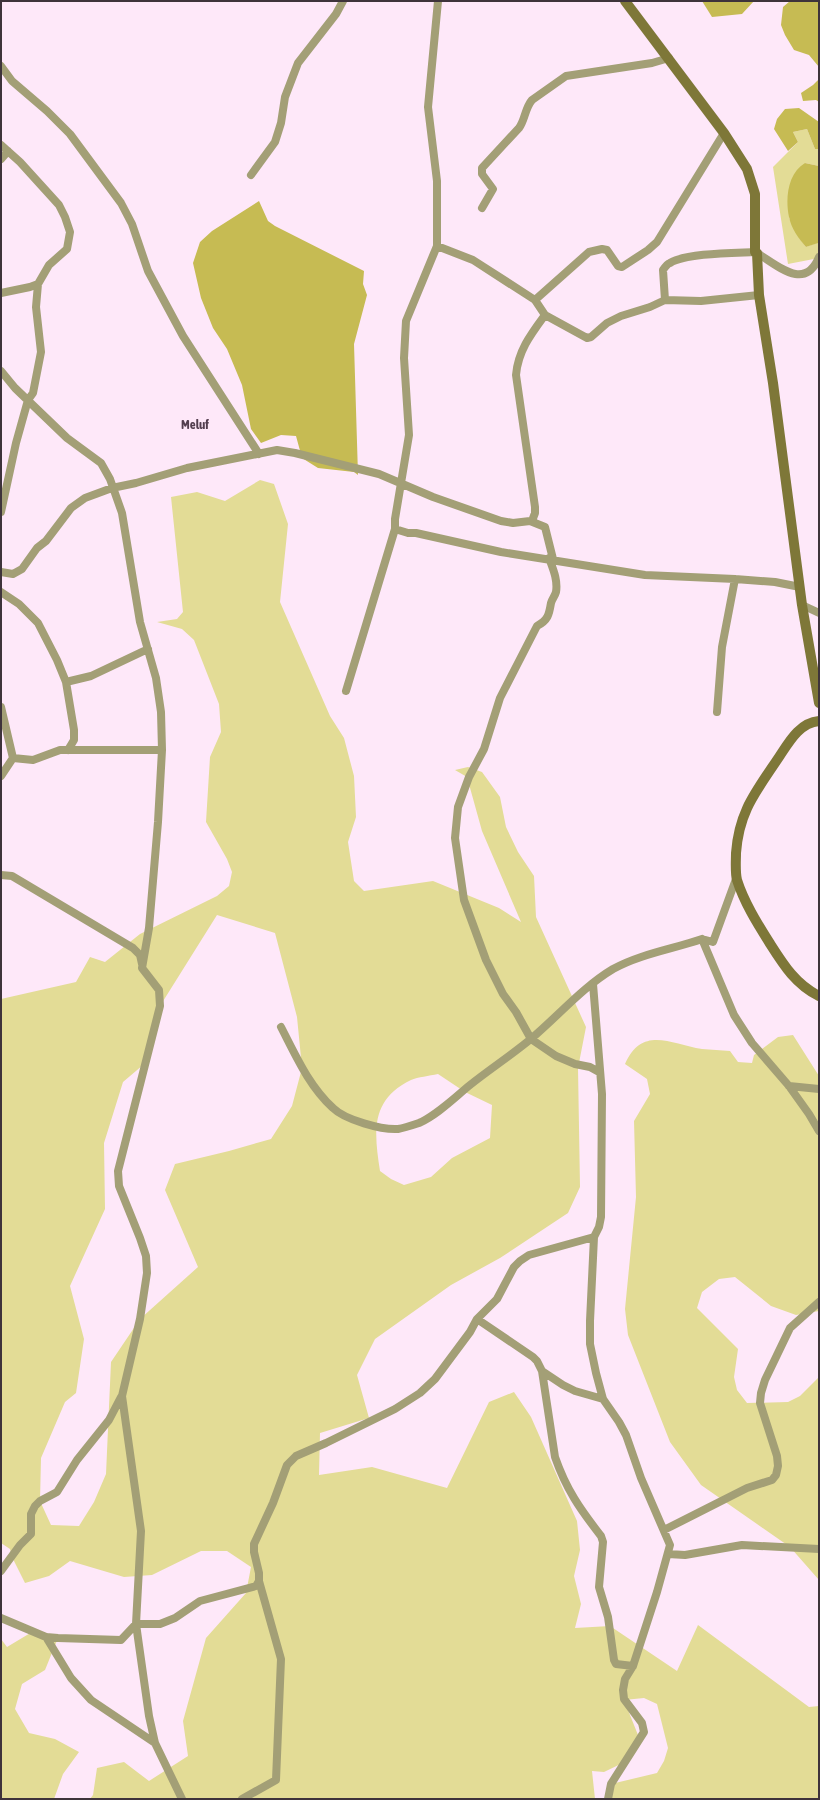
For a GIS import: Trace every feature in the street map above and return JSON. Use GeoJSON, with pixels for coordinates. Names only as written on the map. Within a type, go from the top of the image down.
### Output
{"type":"FeatureCollection","features":[{"type":"Feature","properties":{"kind":"street"},"geometry":{"type":"LineString","coordinates":[[251,175],[275,142],[281,123],[285,97],[298,63],[336,14],[343,1]]}},
{"type":"Feature","properties":{"kind":"street"},"geometry":{"type":"LineString","coordinates":[[346,691],[395,529],[395,519],[410,435],[404,358],[406,321],[437,246],[437,181],[428,108],[438,1]]}},
{"type":"Feature","properties":{"kind":"street"},"geometry":{"type":"LineString","coordinates":[[625,1],[724,134],[747,169],[752,182],[755,194],[756,252],[759,295],[773,383],[802,605],[819,703]]}},
{"type":"Feature","properties":{"kind":"street"},"geometry":{"type":"LineString","coordinates":[[482,208],[493,189],[482,174],[482,168],[519,128],[532,100],[566,76],[635,64],[652,63],[668,58]]}},
{"type":"Feature","properties":{"kind":"street"},"geometry":{"type":"LineString","coordinates":[[1,66],[12,81],[47,111],[70,134],[121,202],[132,224],[148,271],[183,336],[259,454]]}},
{"type":"Feature","properties":{"kind":"street"},"geometry":{"type":"LineString","coordinates":[[535,300],[589,252],[602,249],[607,250],[618,266],[622,267],[648,250],[657,242],[724,134]]}},
{"type":"Feature","properties":{"kind":"street"},"geometry":{"type":"LineString","coordinates":[[1,145],[59,205],[66,217],[70,232],[67,249],[49,265],[38,284],[36,307],[41,352],[33,393],[28,400],[16,443],[1,512]]}},
{"type":"Feature","properties":{"kind":"street"},"geometry":{"type":"LineString","coordinates":[[1,159],[8,151]]}},
{"type":"Feature","properties":{"kind":"street"},"geometry":{"type":"LineString","coordinates":[[437,246],[473,260],[535,300],[545,315],[587,338],[591,337],[607,323],[621,316],[650,307],[665,300],[701,301],[759,295]]}},
{"type":"Feature","properties":{"kind":"street"},"geometry":{"type":"LineString","coordinates":[[665,300],[663,270],[670,263],[686,258],[756,252],[789,272],[803,275],[817,263],[819,257]]}},
{"type":"Feature","properties":{"kind":"street"},"geometry":{"type":"LineString","coordinates":[[1,293],[38,284]]}},
{"type":"Feature","properties":{"kind":"street"},"geometry":{"type":"LineString","coordinates":[[532,522],[535,507],[516,375],[516,366],[523,346],[545,315]]}},
{"type":"Feature","properties":{"kind":"street"},"geometry":{"type":"LineString","coordinates":[[1,371],[15,388],[67,438],[101,463],[110,479],[122,514],[140,622],[156,678],[161,712],[162,750],[158,822],[150,913],[142,968]]}},
{"type":"Feature","properties":{"kind":"street"},"geometry":{"type":"LineString","coordinates":[[1,572],[13,574],[22,569],[37,548],[46,541],[71,508],[85,498],[112,488],[136,483],[187,468],[277,450],[290,451],[379,474],[433,497],[501,521],[513,523],[532,522],[545,527],[556,583],[556,592],[551,602],[550,615],[544,622],[537,626],[500,698],[484,749],[470,777],[458,807],[455,838],[464,900],[486,960],[503,994],[516,1012],[531,1039],[556,1056],[575,1064],[590,1067],[599,1072]]}},
{"type":"Feature","properties":{"kind":"street"},"geometry":{"type":"LineString","coordinates":[[395,529],[502,552],[645,575],[775,582],[800,587]]}},
{"type":"Feature","properties":{"kind":"street"},"geometry":{"type":"LineString","coordinates":[[717,712],[722,648],[735,579]]}},
{"type":"Feature","properties":{"kind":"street"},"geometry":{"type":"LineString","coordinates":[[1,592],[19,604],[38,623],[57,660],[66,682],[74,737],[68,750]]}},
{"type":"Feature","properties":{"kind":"street"},"geometry":{"type":"LineString","coordinates":[[802,605],[819,613]]}},
{"type":"Feature","properties":{"kind":"street"},"geometry":{"type":"LineString","coordinates":[[66,682],[91,676],[148,649]]}},
{"type":"Feature","properties":{"kind":"street"},"geometry":{"type":"LineString","coordinates":[[1,707],[13,758],[1,776]]}},
{"type":"Feature","properties":{"kind":"street"},"geometry":{"type":"LineString","coordinates":[[281,1027],[313,1085],[334,1109],[347,1118],[383,1127],[399,1129],[419,1123],[531,1039],[593,984],[613,970],[629,962],[702,939],[713,942],[736,879],[738,833],[742,819],[752,797],[788,744],[803,725],[819,721]]}},
{"type":"Feature","properties":{"kind":"street"},"geometry":{"type":"LineString","coordinates":[[13,758],[33,760],[60,750],[162,750]]}},
{"type":"Feature","properties":{"kind":"street"},"geometry":{"type":"LineString","coordinates":[[1,875],[12,876],[134,948],[140,954],[142,968],[159,990],[160,1006],[118,1171],[119,1186],[146,1256],[147,1273],[140,1318],[122,1396],[122,1408],[141,1530],[136,1624],[149,1716],[155,1743],[182,1799]]}},
{"type":"Feature","properties":{"kind":"street"},"geometry":{"type":"LineString","coordinates":[[736,879],[746,902],[784,966],[801,986],[819,996]]}},
{"type":"Feature","properties":{"kind":"street"},"geometry":{"type":"LineString","coordinates":[[702,939],[734,1015],[752,1043],[789,1086],[819,1131]]}},
{"type":"Feature","properties":{"kind":"street"},"geometry":{"type":"LineString","coordinates":[[593,984],[602,1094],[601,1217],[599,1227],[594,1237],[590,1344],[602,1399],[619,1422],[626,1435],[640,1478],[670,1545],[633,1666],[625,1680],[623,1690],[624,1699],[642,1723],[644,1732],[611,1784],[608,1799]]}},
{"type":"Feature","properties":{"kind":"street"},"geometry":{"type":"LineString","coordinates":[[789,1086],[819,1089]]}},
{"type":"Feature","properties":{"kind":"street"},"geometry":{"type":"LineString","coordinates":[[242,1799],[276,1780],[281,1659],[259,1582],[254,1544],[273,1503],[286,1464],[296,1456],[395,1409],[420,1393],[435,1379],[470,1332],[477,1319],[497,1299],[514,1267],[520,1260],[529,1255],[594,1237]]}},
{"type":"Feature","properties":{"kind":"street"},"geometry":{"type":"LineString","coordinates":[[664,1530],[746,1488],[772,1480],[776,1475],[778,1466],[777,1456],[760,1404],[761,1393],[765,1380],[790,1328],[819,1302]]}},
{"type":"Feature","properties":{"kind":"street"},"geometry":{"type":"LineString","coordinates":[[477,1319],[533,1357],[537,1361],[542,1371],[555,1457],[559,1470],[572,1498],[601,1536],[603,1542],[599,1587],[610,1626],[614,1660],[616,1664],[633,1666]]}},
{"type":"Feature","properties":{"kind":"street"},"geometry":{"type":"LineString","coordinates":[[542,1371],[575,1391],[602,1399]]}},
{"type":"Feature","properties":{"kind":"street"},"geometry":{"type":"LineString","coordinates":[[1,1571],[20,1545],[31,1534],[31,1514],[35,1506],[40,1501],[57,1492],[76,1460],[109,1420],[122,1396]]}},
{"type":"Feature","properties":{"kind":"street"},"geometry":{"type":"LineString","coordinates":[[668,1554],[685,1555],[742,1545],[819,1549]]}},
{"type":"Feature","properties":{"kind":"street"},"geometry":{"type":"LineString","coordinates":[[1,1618],[46,1637],[121,1640],[136,1624],[160,1624],[175,1618],[200,1601],[248,1589],[256,1586],[259,1582]]}},
{"type":"Feature","properties":{"kind":"street"},"geometry":{"type":"LineString","coordinates":[[46,1637],[71,1678],[91,1700],[155,1743]]}},
{"type":"Feature","properties":{"kind":"street"},"geometry":{"type":"LineString","coordinates":[[142,1734],[149,1716]]}},
{"type":"Feature","properties":{"kind":"shaded area"},"geometry":{"type":"Polygon","coordinates":[[[702,1],[754,1],[742,14],[712,17],[702,1]]]}},
{"type":"Feature","properties":{"kind":"shaded area"},"geometry":{"type":"Polygon","coordinates":[[[790,1],[819,1],[819,67],[809,55],[794,50],[785,35],[781,25],[783,7],[790,1]]]}},
{"type":"Feature","properties":{"kind":"shaded area"},"geometry":{"type":"Polygon","coordinates":[[[819,79],[819,102],[816,100],[803,101],[801,93],[819,79]]]}},
{"type":"Feature","properties":{"kind":"shaded area"},"geometry":{"type":"Polygon","coordinates":[[[799,108],[819,122],[819,149],[815,149],[807,129],[793,132],[798,142],[788,151],[774,129],[777,119],[785,109],[799,108]]]}},
{"type":"Feature","properties":{"kind":"shaded area"},"geometry":{"type":"Polygon","coordinates":[[[807,129],[815,149],[819,149],[819,166],[805,163],[789,218],[806,247],[819,242],[819,258],[788,264],[773,167],[798,142],[793,132],[807,129]]]}},
{"type":"Feature","properties":{"kind":"shaded area"},"geometry":{"type":"Polygon","coordinates":[[[805,163],[819,166],[819,242],[806,247],[793,229],[789,217],[787,202],[791,179],[799,167],[805,163]]]}},
{"type":"Feature","properties":{"kind":"shaded area"},"geometry":{"type":"Polygon","coordinates":[[[259,201],[268,221],[275,226],[364,271],[363,284],[367,295],[354,344],[358,475],[354,472],[318,468],[302,458],[296,436],[281,435],[261,443],[251,429],[242,385],[227,349],[213,328],[201,298],[193,263],[200,242],[212,231],[259,201]]]}},
{"type":"Feature","properties":{"kind":"shaded area"},"geometry":{"type":"Polygon","coordinates":[[[260,480],[274,484],[288,524],[280,602],[330,716],[344,738],[354,776],[356,817],[348,842],[354,881],[364,891],[433,881],[499,908],[521,922],[482,831],[467,777],[455,770],[468,767],[482,772],[500,797],[506,827],[518,852],[534,876],[536,917],[586,1027],[578,1068],[580,1187],[568,1213],[500,1258],[451,1285],[375,1339],[357,1375],[369,1418],[320,1433],[319,1475],[372,1467],[447,1488],[489,1402],[514,1392],[531,1417],[577,1521],[580,1550],[574,1576],[581,1604],[575,1628],[610,1626],[677,1671],[698,1625],[809,1707],[819,1706],[819,1799],[609,1799],[611,1784],[657,1773],[664,1761],[668,1748],[657,1704],[644,1698],[624,1700],[638,1735],[629,1760],[604,1772],[592,1771],[595,1799],[90,1799],[93,1795],[97,1768],[124,1762],[149,1781],[188,1756],[183,1721],[206,1638],[246,1593],[251,1567],[227,1551],[201,1551],[152,1575],[124,1577],[70,1561],[49,1576],[25,1583],[12,1557],[10,1549],[1,1543],[1,999],[76,982],[90,957],[105,962],[140,934],[217,896],[229,886],[232,872],[227,859],[206,822],[210,757],[221,732],[219,704],[194,640],[182,629],[157,622],[177,619],[183,612],[171,497],[197,492],[225,501],[260,480]],[[217,915],[160,1006],[143,1065],[123,1082],[104,1143],[105,1209],[70,1286],[84,1339],[76,1393],[65,1402],[41,1458],[40,1501],[51,1525],[79,1526],[94,1502],[106,1474],[111,1362],[140,1319],[198,1267],[165,1190],[175,1164],[271,1139],[292,1106],[302,1068],[297,1017],[275,933],[217,915]],[[438,1074],[411,1080],[398,1088],[388,1097],[378,1118],[376,1130],[380,1171],[391,1179],[404,1185],[431,1177],[452,1158],[490,1138],[492,1105],[465,1092],[438,1074]]]}},
{"type":"Feature","properties":{"kind":"shaded area"},"geometry":{"type":"Polygon","coordinates":[[[793,1035],[819,1076],[819,1311],[796,1315],[771,1306],[735,1277],[719,1279],[702,1292],[697,1308],[738,1349],[734,1377],[737,1390],[747,1403],[788,1402],[800,1396],[819,1377],[819,1580],[790,1547],[701,1485],[670,1442],[628,1335],[625,1309],[636,1197],[634,1121],[650,1094],[647,1079],[625,1064],[632,1052],[640,1044],[658,1040],[702,1049],[730,1051],[738,1062],[752,1063],[754,1055],[778,1037],[793,1035]]]}},
{"type":"Feature","properties":{"kind":"shaded area"},"geometry":{"type":"Polygon","coordinates":[[[32,1632],[58,1638],[45,1670],[22,1684],[15,1709],[29,1733],[55,1739],[79,1752],[63,1774],[54,1799],[1,1799],[1,1639],[7,1647],[32,1632]]]}},
{"type":"Feature","properties":{"kind":"district","name":"Meluf"},"geometry":{"type":"Point","coordinates":[195,424]}}]}
